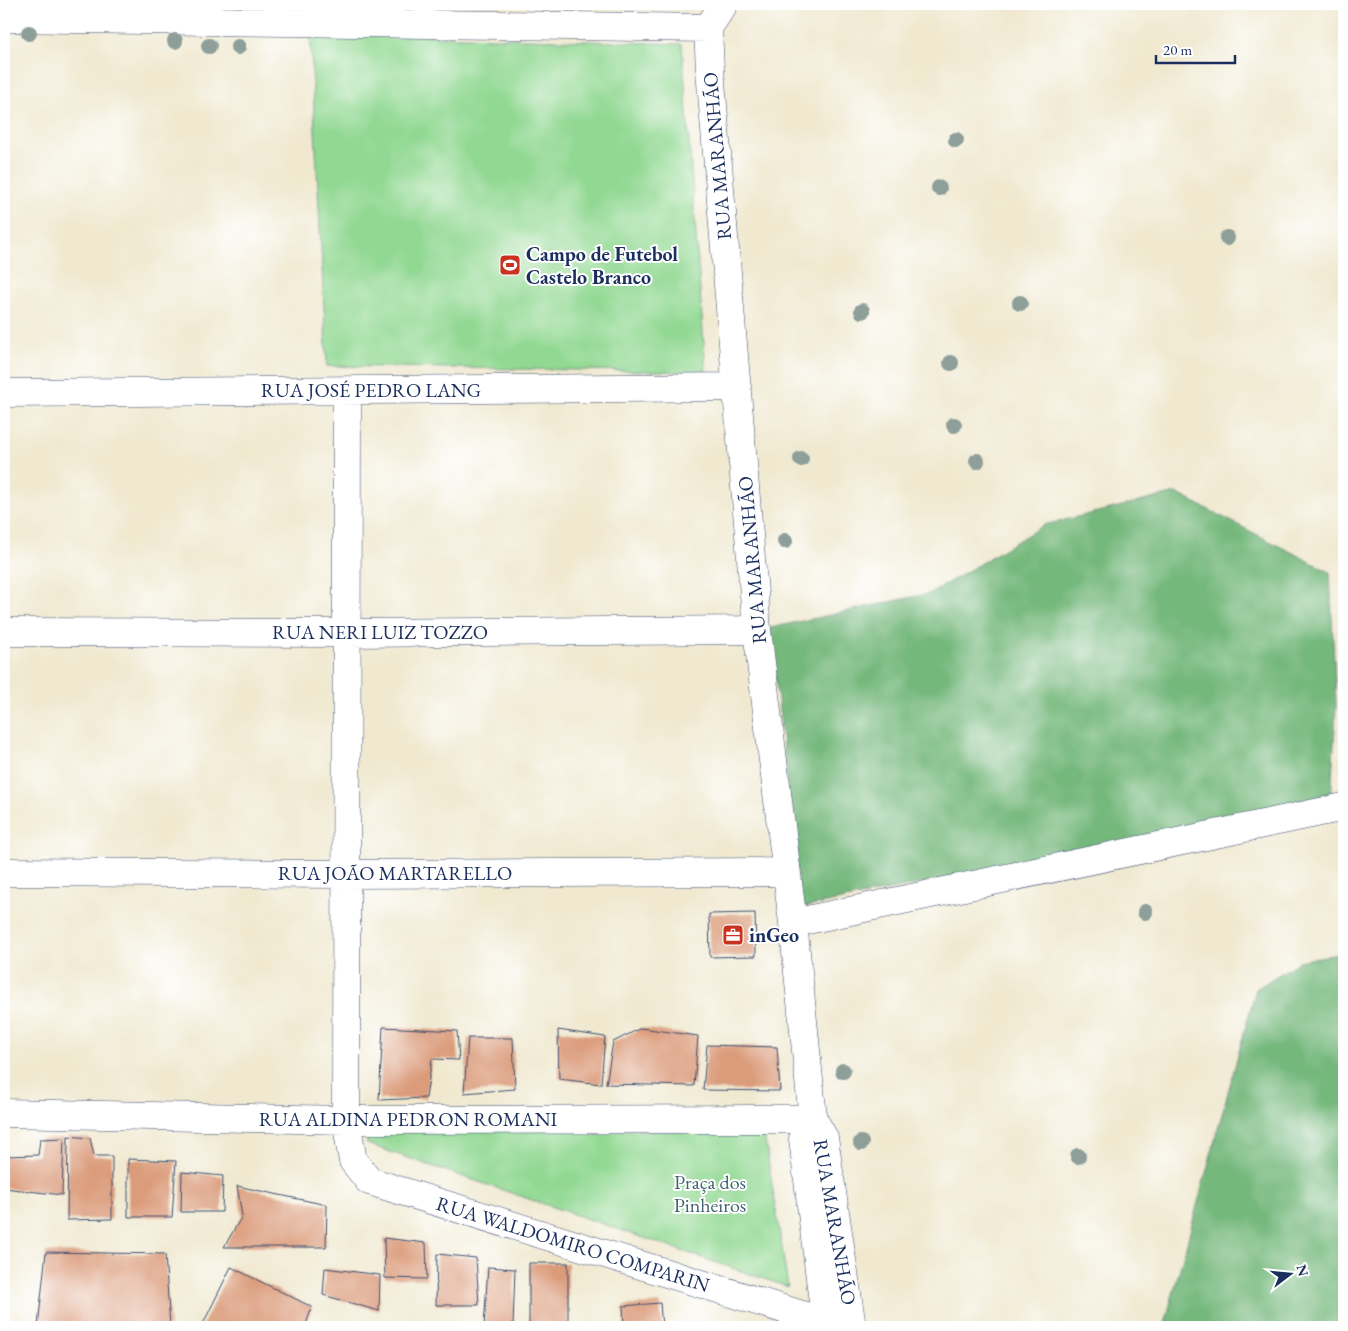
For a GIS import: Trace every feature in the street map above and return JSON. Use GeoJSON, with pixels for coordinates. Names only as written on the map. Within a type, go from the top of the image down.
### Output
{"type":"FeatureCollection","features":[{"type":"Feature","properties":{"kind":"street"},"geometry":{"type":"LineString","coordinates":[[4,18],[352,12],[708,28],[724,4]]}},
{"type":"Feature","properties":{"kind":"street","name":"RUA MARANHÃO"},"geometry":{"type":"LineString","coordinates":[[708,28],[757,630],[793,923],[813,1119],[824,1138],[852,1327]]}},
{"type":"Feature","properties":{"kind":"street","name":"RUA JOSÉ PEDRO LANG"},"geometry":{"type":"LineString","coordinates":[[4,393],[737,387]]}},
{"type":"Feature","properties":{"kind":"street","name":"RUA WALDOMIRO COMPARIN"},"geometry":{"type":"LineString","coordinates":[[347,391],[346,1120],[353,1161],[369,1181],[831,1325]]}},
{"type":"Feature","properties":{"kind":"street","name":"RUA NERI LUIZ TOZZO"},"geometry":{"type":"LineString","coordinates":[[4,632],[346,633],[757,630]]}},
{"type":"Feature","properties":{"kind":"street"},"geometry":{"type":"LineString","coordinates":[[793,923],[1344,806]]}},
{"type":"Feature","properties":{"kind":"street","name":"RUA JOÃO MARTARELLO"},"geometry":{"type":"LineString","coordinates":[[4,872],[346,874],[786,872]]}},
{"type":"Feature","properties":{"kind":"street","name":"RUA ALDINA PEDRON ROMANI"},"geometry":{"type":"LineString","coordinates":[[4,1113],[346,1120],[813,1119]]}},
{"type":"Feature","properties":{"kind":"street","name":"RUA MARANHÃO"},"geometry":{"type":"LineString","coordinates":[[813,1119],[804,1139],[831,1325]]}},
{"type":"Feature","properties":{"kind":"green space","name":"Campo de Futebol Castelo Branco"},"geometry":{"type":"Polygon","coordinates":[[[310,32],[682,44],[706,372],[327,366],[310,32]]]}},
{"type":"Feature","properties":{"kind":"green space"},"geometry":{"type":"Polygon","coordinates":[[[1176,493],[1330,572],[1336,706],[1331,801],[801,908],[770,628],[931,593],[1044,525],[1176,493]]]}},
{"type":"Feature","properties":{"kind":"green space"},"geometry":{"type":"Polygon","coordinates":[[[1344,952],[1344,1327],[1164,1327],[1256,989],[1300,961],[1344,952]]]}},
{"type":"Feature","properties":{"kind":"green space","name":"Praça dos Pinheiros"},"geometry":{"type":"Polygon","coordinates":[[[367,1124],[764,1133],[788,1287],[367,1144],[367,1124]]]}},
{"type":"Feature","properties":{"kind":"building","name":"inGeo"},"geometry":{"type":"Polygon","coordinates":[[[755,913],[756,956],[710,957],[709,914],[755,913]]]}},
{"type":"Feature","properties":{"kind":"building"},"geometry":{"type":"Polygon","coordinates":[[[383,1027],[457,1031],[459,1060],[432,1059],[426,1098],[379,1100],[383,1027]]]}},
{"type":"Feature","properties":{"kind":"building"},"geometry":{"type":"Polygon","coordinates":[[[641,1028],[698,1036],[694,1086],[606,1084],[613,1042],[641,1028]]]}},
{"type":"Feature","properties":{"kind":"building"},"geometry":{"type":"Polygon","coordinates":[[[558,1030],[605,1037],[601,1084],[559,1079],[558,1030]]]}},
{"type":"Feature","properties":{"kind":"building"},"geometry":{"type":"Polygon","coordinates":[[[468,1038],[513,1038],[515,1089],[464,1093],[468,1038]]]}},
{"type":"Feature","properties":{"kind":"building"},"geometry":{"type":"Polygon","coordinates":[[[707,1045],[777,1047],[780,1091],[703,1090],[707,1045]]]}},
{"type":"Feature","properties":{"kind":"building"},"geometry":{"type":"Polygon","coordinates":[[[68,1136],[90,1138],[94,1156],[112,1156],[112,1219],[67,1220],[68,1136]]]}},
{"type":"Feature","properties":{"kind":"building"},"geometry":{"type":"Polygon","coordinates":[[[64,1138],[62,1195],[4,1188],[4,1156],[38,1155],[40,1139],[64,1138]]]}},
{"type":"Feature","properties":{"kind":"building"},"geometry":{"type":"Polygon","coordinates":[[[128,1159],[176,1161],[172,1217],[128,1217],[128,1159]]]}},
{"type":"Feature","properties":{"kind":"building"},"geometry":{"type":"Polygon","coordinates":[[[182,1172],[223,1176],[222,1212],[181,1212],[182,1172]]]}},
{"type":"Feature","properties":{"kind":"building"},"geometry":{"type":"Polygon","coordinates":[[[237,1186],[327,1205],[326,1247],[224,1247],[242,1216],[237,1186]]]}},
{"type":"Feature","properties":{"kind":"building"},"geometry":{"type":"Polygon","coordinates":[[[384,1238],[426,1243],[427,1279],[385,1278],[384,1238]]]}},
{"type":"Feature","properties":{"kind":"building"},"geometry":{"type":"Polygon","coordinates":[[[46,1252],[165,1254],[170,1327],[38,1327],[46,1252]]]}},
{"type":"Feature","properties":{"kind":"building"},"geometry":{"type":"Polygon","coordinates":[[[437,1254],[476,1258],[479,1305],[436,1305],[437,1254]]]}},
{"type":"Feature","properties":{"kind":"building"},"geometry":{"type":"Polygon","coordinates":[[[529,1263],[568,1263],[568,1327],[529,1325],[529,1263]]]}},
{"type":"Feature","properties":{"kind":"building"},"geometry":{"type":"Polygon","coordinates":[[[231,1267],[312,1307],[305,1327],[202,1326],[231,1267]]]}},
{"type":"Feature","properties":{"kind":"building"},"geometry":{"type":"Polygon","coordinates":[[[488,1267],[515,1269],[513,1327],[484,1327],[488,1267]]]}},
{"type":"Feature","properties":{"kind":"building"},"geometry":{"type":"Polygon","coordinates":[[[325,1268],[380,1275],[379,1311],[323,1295],[325,1268]]]}},
{"type":"Feature","properties":{"kind":"building"},"geometry":{"type":"Polygon","coordinates":[[[660,1303],[662,1327],[624,1327],[623,1306],[660,1303]]]}},
{"type":"Feature","properties":{"kind":"place","name":"Campo de Futebol Castelo Branco"},"geometry":{"type":"Point","coordinates":[510,265]}},
{"type":"Feature","properties":{"kind":"place","name":"inGeo"},"geometry":{"type":"Point","coordinates":[733,935]}}]}
